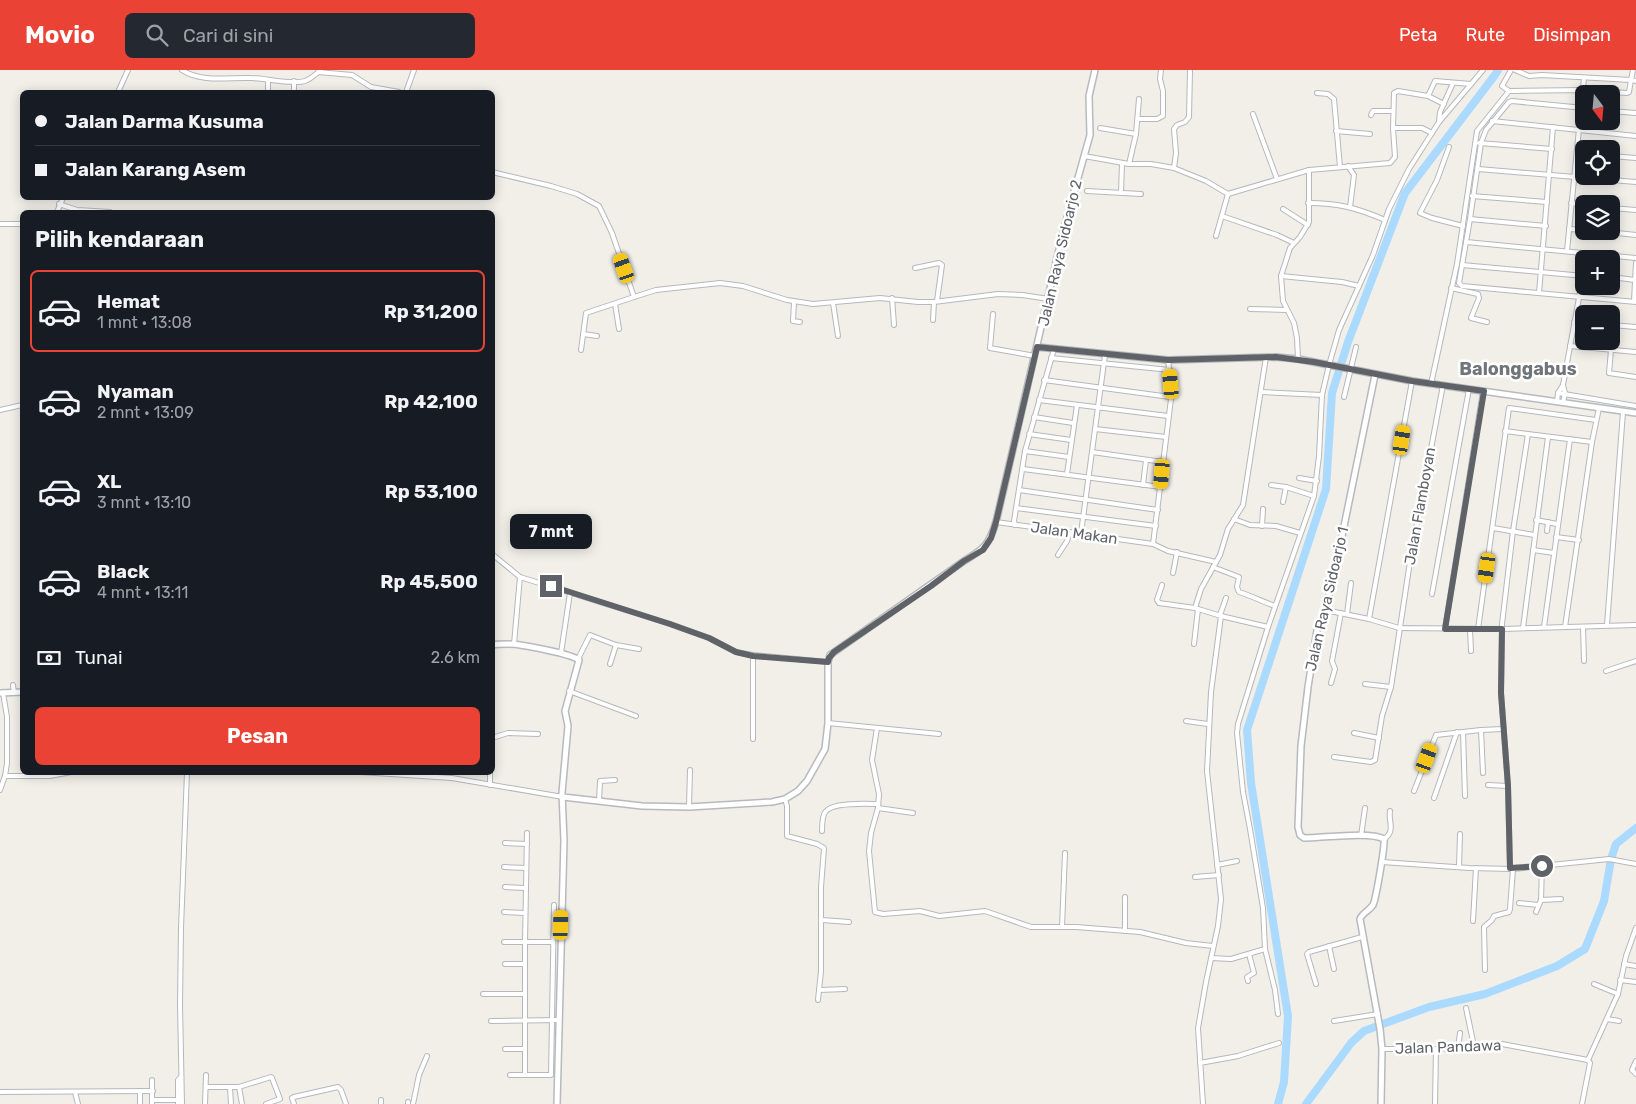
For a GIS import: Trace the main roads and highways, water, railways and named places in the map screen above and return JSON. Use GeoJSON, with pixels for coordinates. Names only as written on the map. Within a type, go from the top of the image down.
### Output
{"type":"FeatureCollection","features":[{"type":"Feature","properties":{"kind":"waterway"},"geometry":{"type":"LineString","coordinates":[[1278,1104],[1284,1082],[1288,1016],[1251,783],[1247,730],[1326,489],[1332,393],[1348,342],[1405,193],[1498,70]]}},
{"type":"Feature","properties":{"kind":"waterway"},"geometry":{"type":"LineString","coordinates":[[1306,1104],[1351,1043],[1364,1031],[1429,1007],[1485,994],[1557,966],[1585,949],[1604,901],[1611,859],[1616,844],[1636,828]]}},
{"type":"Feature","properties":{"kind":"district","name":"Balonggabus"},"geometry":{"type":"Point","coordinates":[1518,369]}}]}
